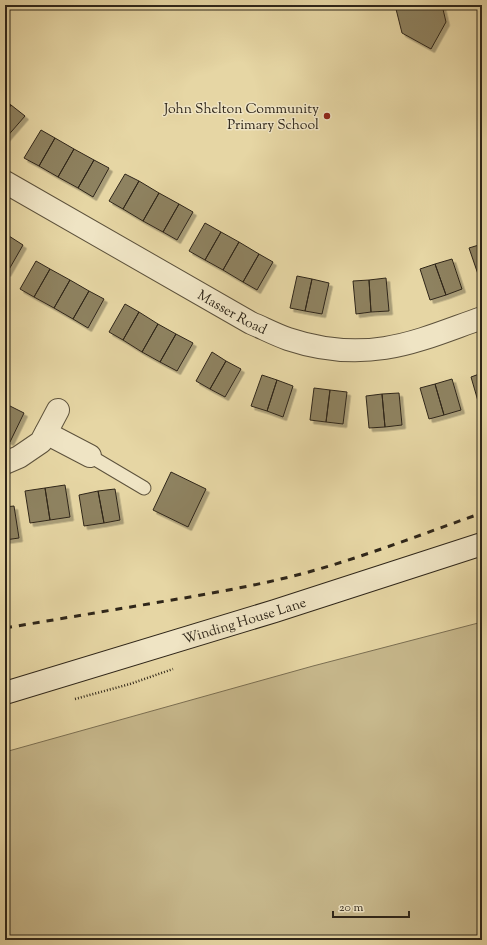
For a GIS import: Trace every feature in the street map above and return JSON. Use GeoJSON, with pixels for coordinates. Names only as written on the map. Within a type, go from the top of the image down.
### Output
{"type":"FeatureCollection","features":[{"type":"Feature","properties":{"kind":"street","name":"Masser Road"},"geometry":{"type":"LineString","coordinates":[[5,182],[251,323],[287,339],[321,347],[353,350],[385,348],[417,341],[482,318]]}},
{"type":"Feature","properties":{"kind":"street"},"geometry":{"type":"LineString","coordinates":[[5,463],[41,442],[58,410]]}},
{"type":"Feature","properties":{"kind":"street"},"geometry":{"type":"LineString","coordinates":[[46,433],[90,456]]}},
{"type":"Feature","properties":{"kind":"street","name":"Winding House Lane"},"geometry":{"type":"LineString","coordinates":[[5,693],[275,611],[482,544]]}},
{"type":"Feature","properties":{"kind":"lane"},"geometry":{"type":"LineString","coordinates":[[90,456],[144,488]]}},
{"type":"Feature","properties":{"kind":"shaded area"},"geometry":{"type":"Polygon","coordinates":[[[482,622],[482,940],[5,940],[5,752],[313,666],[482,622]]]}},
{"type":"Feature","properties":{"kind":"building"},"geometry":{"type":"Polygon","coordinates":[[[395,5],[442,5],[446,22],[431,49],[402,33],[395,5]]]}},
{"type":"Feature","properties":{"kind":"building"},"geometry":{"type":"Polygon","coordinates":[[[5,100],[11,105],[5,113],[5,100]]]}},
{"type":"Feature","properties":{"kind":"building"},"geometry":{"type":"Polygon","coordinates":[[[11,105],[25,116],[5,139],[5,113],[11,105]]]}},
{"type":"Feature","properties":{"kind":"building"},"geometry":{"type":"Polygon","coordinates":[[[41,130],[55,138],[39,166],[24,158],[41,130]]]}},
{"type":"Feature","properties":{"kind":"building"},"geometry":{"type":"Polygon","coordinates":[[[55,138],[74,149],[58,177],[39,166],[55,138]]]}},
{"type":"Feature","properties":{"kind":"building"},"geometry":{"type":"Polygon","coordinates":[[[74,149],[94,160],[78,188],[58,177],[74,149]]]}},
{"type":"Feature","properties":{"kind":"building"},"geometry":{"type":"Polygon","coordinates":[[[94,160],[109,168],[93,197],[78,188],[94,160]]]}},
{"type":"Feature","properties":{"kind":"building"},"geometry":{"type":"Polygon","coordinates":[[[125,174],[139,181],[123,209],[109,201],[125,174]]]}},
{"type":"Feature","properties":{"kind":"building"},"geometry":{"type":"Polygon","coordinates":[[[139,181],[159,193],[143,221],[123,209],[139,181]]]}},
{"type":"Feature","properties":{"kind":"building"},"geometry":{"type":"Polygon","coordinates":[[[159,193],[179,204],[163,232],[143,221],[159,193]]]}},
{"type":"Feature","properties":{"kind":"building"},"geometry":{"type":"Polygon","coordinates":[[[179,204],[193,212],[177,240],[163,232],[179,204]]]}},
{"type":"Feature","properties":{"kind":"building"},"geometry":{"type":"Polygon","coordinates":[[[205,223],[221,232],[205,260],[189,251],[205,223]]]}},
{"type":"Feature","properties":{"kind":"building"},"geometry":{"type":"Polygon","coordinates":[[[221,232],[239,242],[223,270],[205,260],[221,232]]]}},
{"type":"Feature","properties":{"kind":"building"},"geometry":{"type":"Polygon","coordinates":[[[9,236],[23,245],[7,273],[5,271],[5,243],[9,236]]]}},
{"type":"Feature","properties":{"kind":"building"},"geometry":{"type":"Polygon","coordinates":[[[239,242],[259,254],[243,282],[223,270],[239,242]]]}},
{"type":"Feature","properties":{"kind":"building"},"geometry":{"type":"Polygon","coordinates":[[[482,244],[482,279],[480,280],[469,248],[482,244]]]}},
{"type":"Feature","properties":{"kind":"building"},"geometry":{"type":"Polygon","coordinates":[[[259,254],[273,262],[257,290],[243,282],[259,254]]]}},
{"type":"Feature","properties":{"kind":"building"},"geometry":{"type":"Polygon","coordinates":[[[452,259],[462,289],[446,295],[435,264],[452,259]]]}},
{"type":"Feature","properties":{"kind":"building"},"geometry":{"type":"Polygon","coordinates":[[[36,261],[50,269],[34,297],[20,289],[36,261]]]}},
{"type":"Feature","properties":{"kind":"building"},"geometry":{"type":"Polygon","coordinates":[[[435,264],[446,295],[430,300],[420,269],[435,264]]]}},
{"type":"Feature","properties":{"kind":"building"},"geometry":{"type":"Polygon","coordinates":[[[50,269],[70,280],[54,308],[34,297],[50,269]]]}},
{"type":"Feature","properties":{"kind":"building"},"geometry":{"type":"Polygon","coordinates":[[[297,276],[312,279],[305,311],[290,308],[297,276]]]}},
{"type":"Feature","properties":{"kind":"building"},"geometry":{"type":"Polygon","coordinates":[[[386,278],[389,311],[371,312],[369,280],[386,278]]]}},
{"type":"Feature","properties":{"kind":"building"},"geometry":{"type":"Polygon","coordinates":[[[312,279],[329,283],[322,314],[305,311],[312,279]]]}},
{"type":"Feature","properties":{"kind":"building"},"geometry":{"type":"Polygon","coordinates":[[[70,280],[89,291],[73,319],[54,308],[70,280]]]}},
{"type":"Feature","properties":{"kind":"building"},"geometry":{"type":"Polygon","coordinates":[[[369,280],[371,312],[356,314],[353,281],[369,280]]]}},
{"type":"Feature","properties":{"kind":"building"},"geometry":{"type":"Polygon","coordinates":[[[89,291],[104,299],[88,328],[73,319],[89,291]]]}},
{"type":"Feature","properties":{"kind":"building"},"geometry":{"type":"Polygon","coordinates":[[[125,304],[139,312],[123,340],[109,332],[125,304]]]}},
{"type":"Feature","properties":{"kind":"building"},"geometry":{"type":"Polygon","coordinates":[[[139,312],[158,324],[142,352],[123,340],[139,312]]]}},
{"type":"Feature","properties":{"kind":"building"},"geometry":{"type":"Polygon","coordinates":[[[158,324],[176,334],[160,362],[142,352],[158,324]]]}},
{"type":"Feature","properties":{"kind":"building"},"geometry":{"type":"Polygon","coordinates":[[[176,334],[193,343],[177,371],[160,362],[176,334]]]}},
{"type":"Feature","properties":{"kind":"building"},"geometry":{"type":"Polygon","coordinates":[[[212,352],[226,361],[210,389],[196,381],[212,352]]]}},
{"type":"Feature","properties":{"kind":"building"},"geometry":{"type":"Polygon","coordinates":[[[226,361],[241,369],[225,397],[210,389],[226,361]]]}},
{"type":"Feature","properties":{"kind":"building"},"geometry":{"type":"Polygon","coordinates":[[[482,373],[482,407],[480,408],[471,377],[482,373]]]}},
{"type":"Feature","properties":{"kind":"building"},"geometry":{"type":"Polygon","coordinates":[[[262,375],[277,380],[267,411],[251,406],[262,375]]]}},
{"type":"Feature","properties":{"kind":"building"},"geometry":{"type":"Polygon","coordinates":[[[452,379],[461,410],[444,415],[435,384],[452,379]]]}},
{"type":"Feature","properties":{"kind":"building"},"geometry":{"type":"Polygon","coordinates":[[[277,380],[293,386],[283,417],[267,411],[277,380]]]}},
{"type":"Feature","properties":{"kind":"building"},"geometry":{"type":"Polygon","coordinates":[[[435,384],[444,415],[429,419],[420,388],[435,384]]]}},
{"type":"Feature","properties":{"kind":"building"},"geometry":{"type":"Polygon","coordinates":[[[314,388],[330,390],[326,422],[310,420],[314,388]]]}},
{"type":"Feature","properties":{"kind":"building"},"geometry":{"type":"Polygon","coordinates":[[[330,390],[347,392],[343,424],[326,422],[330,390]]]}},
{"type":"Feature","properties":{"kind":"building"},"geometry":{"type":"Polygon","coordinates":[[[399,393],[402,425],[385,427],[382,394],[399,393]]]}},
{"type":"Feature","properties":{"kind":"building"},"geometry":{"type":"Polygon","coordinates":[[[382,394],[385,427],[369,428],[366,396],[382,394]]]}},
{"type":"Feature","properties":{"kind":"building"},"geometry":{"type":"Polygon","coordinates":[[[6,404],[24,413],[10,442],[5,439],[6,404]]]}},
{"type":"Feature","properties":{"kind":"building"},"geometry":{"type":"Polygon","coordinates":[[[171,472],[206,489],[188,527],[153,510],[171,472]]]}},
{"type":"Feature","properties":{"kind":"building"},"geometry":{"type":"Polygon","coordinates":[[[65,485],[70,517],[50,520],[45,488],[65,485]]]}},
{"type":"Feature","properties":{"kind":"building"},"geometry":{"type":"Polygon","coordinates":[[[45,488],[50,520],[30,523],[25,491],[45,488]]]}},
{"type":"Feature","properties":{"kind":"building"},"geometry":{"type":"Polygon","coordinates":[[[115,489],[120,520],[104,523],[98,491],[115,489]]]}},
{"type":"Feature","properties":{"kind":"building"},"geometry":{"type":"Polygon","coordinates":[[[98,491],[104,523],[84,526],[79,495],[98,491]]]}},
{"type":"Feature","properties":{"kind":"building"},"geometry":{"type":"Polygon","coordinates":[[[14,506],[19,538],[5,540],[5,507],[14,506]]]}},
{"type":"Feature","properties":{"kind":"railway"},"geometry":{"type":"LineString","coordinates":[[5,628],[201,595],[286,578],[360,556],[482,513]]}},
{"type":"Feature","properties":{"kind":"place","name":"John Shelton Community Primary School"},"geometry":{"type":"Point","coordinates":[327,116]}}]}
